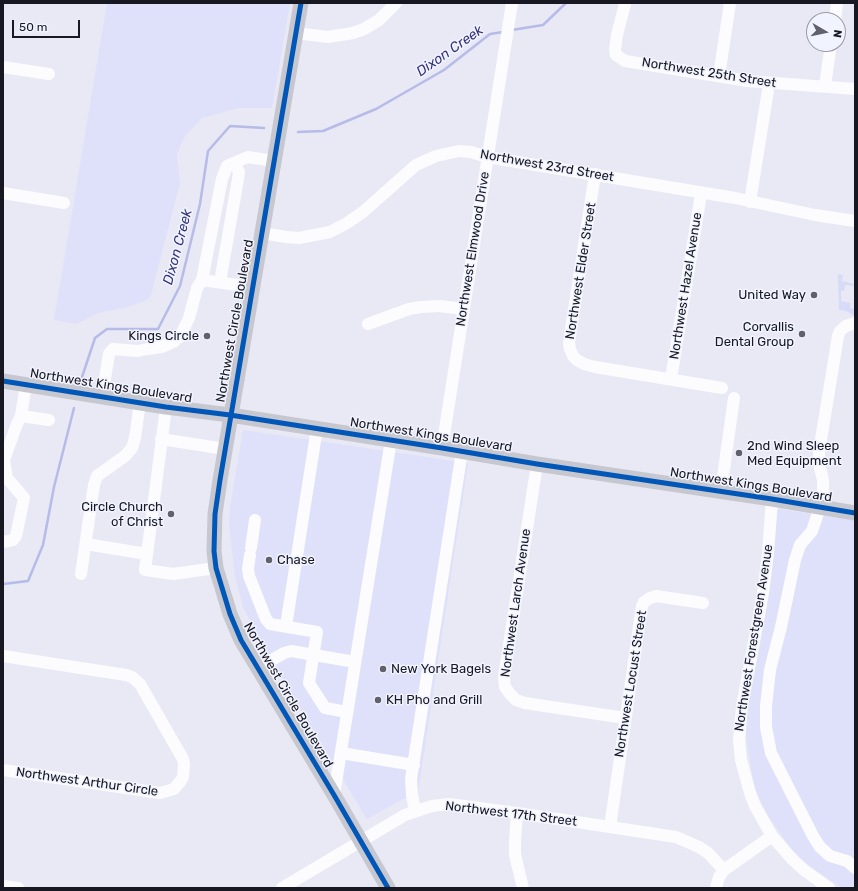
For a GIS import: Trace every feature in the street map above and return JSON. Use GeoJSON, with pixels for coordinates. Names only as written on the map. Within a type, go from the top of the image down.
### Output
{"type":"FeatureCollection","features":[{"type":"Feature","properties":{"kind":"main road","name":"Northwest Circle Boulevard"},"geometry":{"type":"LineString","coordinates":[[301,3],[230,415],[215,514],[214,551],[216,568],[230,614],[241,640],[388,888]]}},
{"type":"Feature","properties":{"kind":"main road","name":"Northwest Kings Boulevard"},"geometry":{"type":"LineString","coordinates":[[3,381],[166,407],[317,428],[537,464],[721,491],[855,513]]}},
{"type":"Feature","properties":{"kind":"street"},"geometry":{"type":"LineString","coordinates":[[296,33],[328,37],[352,33],[364,29],[379,20],[396,3]]}},
{"type":"Feature","properties":{"kind":"street"},"geometry":{"type":"LineString","coordinates":[[719,76],[730,3]]}},
{"type":"Feature","properties":{"kind":"street","name":"Northwest 25th Street"},"geometry":{"type":"LineString","coordinates":[[625,4],[616,45],[616,55],[626,61],[769,84],[825,86],[855,89]]}},
{"type":"Feature","properties":{"kind":"street","name":"Northwest Elmwood Drive"},"geometry":{"type":"LineString","coordinates":[[442,448],[512,6]]}},
{"type":"Feature","properties":{"kind":"street"},"geometry":{"type":"LineString","coordinates":[[825,86],[830,52]]}},
{"type":"Feature","properties":{"kind":"street"},"geometry":{"type":"LineString","coordinates":[[3,67],[49,74]]}},
{"type":"Feature","properties":{"kind":"street"},"geometry":{"type":"LineString","coordinates":[[750,202],[769,84]]}},
{"type":"Feature","properties":{"kind":"street","name":"Northwest 23rd Street"},"geometry":{"type":"LineString","coordinates":[[262,233],[299,238],[330,232],[363,212],[392,185],[425,160],[458,151],[471,152],[488,157],[595,174],[855,221]]}},
{"type":"Feature","properties":{"kind":"street"},"geometry":{"type":"LineString","coordinates":[[102,396],[109,354],[112,349],[147,350],[162,347],[178,339],[189,318],[197,288],[202,280],[224,174],[227,166],[233,163],[235,164],[238,161],[248,157],[274,161]]}},
{"type":"Feature","properties":{"kind":"street"},"geometry":{"type":"LineString","coordinates":[[220,282],[239,172],[235,164]]}},
{"type":"Feature","properties":{"kind":"street","name":"Northwest Elder Street"},"geometry":{"type":"LineString","coordinates":[[595,174],[571,329],[570,349],[573,356],[584,364],[722,388]]}},
{"type":"Feature","properties":{"kind":"street"},"geometry":{"type":"LineString","coordinates":[[3,193],[64,203]]}},
{"type":"Feature","properties":{"kind":"street","name":"Northwest Hazel Avenue"},"geometry":{"type":"LineString","coordinates":[[671,379],[701,194]]}},
{"type":"Feature","properties":{"kind":"street"},"geometry":{"type":"LineString","coordinates":[[202,280],[252,287]]}},
{"type":"Feature","properties":{"kind":"street"},"geometry":{"type":"LineString","coordinates":[[368,324],[409,309],[421,307],[439,306],[464,309]]}},
{"type":"Feature","properties":{"kind":"street"},"geometry":{"type":"LineString","coordinates":[[855,323],[846,326],[840,331],[838,336],[819,452],[823,480],[820,507],[812,531],[800,545],[795,560],[781,628],[770,670],[766,706],[766,727],[770,753],[820,847],[830,856],[847,862],[855,868]]}},
{"type":"Feature","properties":{"kind":"street"},"geometry":{"type":"LineString","coordinates":[[3,542],[13,540],[16,536],[24,498],[7,478],[4,460],[21,416],[26,384]]}},
{"type":"Feature","properties":{"kind":"street"},"geometry":{"type":"LineString","coordinates":[[721,491],[734,398]]}},
{"type":"Feature","properties":{"kind":"street"},"geometry":{"type":"LineString","coordinates":[[81,574],[94,485],[97,476],[125,456],[132,448],[135,438],[140,402]]}},
{"type":"Feature","properties":{"kind":"street"},"geometry":{"type":"LineString","coordinates":[[166,407],[146,570],[173,574],[216,568]]}},
{"type":"Feature","properties":{"kind":"street"},"geometry":{"type":"LineString","coordinates":[[21,416],[49,420]]}},
{"type":"Feature","properties":{"kind":"street"},"geometry":{"type":"LineString","coordinates":[[286,626],[317,428]]}},
{"type":"Feature","properties":{"kind":"street"},"geometry":{"type":"LineString","coordinates":[[161,439],[225,449]]}},
{"type":"Feature","properties":{"kind":"street"},"geometry":{"type":"LineString","coordinates":[[334,795],[390,440]]}},
{"type":"Feature","properties":{"kind":"street"},"geometry":{"type":"LineString","coordinates":[[415,810],[411,779],[462,451]]}},
{"type":"Feature","properties":{"kind":"street","name":"Northwest Larch Avenue"},"geometry":{"type":"LineString","coordinates":[[537,464],[504,677],[506,687],[516,700],[526,703],[625,718]]}},
{"type":"Feature","properties":{"kind":"street","name":"Northwest Forestgreen Avenue"},"geometry":{"type":"LineString","coordinates":[[772,499],[768,553],[763,592],[742,707],[739,740],[741,760],[755,806],[772,836],[786,853],[804,870],[829,888]]}},
{"type":"Feature","properties":{"kind":"street"},"geometry":{"type":"LineString","coordinates":[[255,520],[248,565],[248,576],[262,610],[270,624],[317,632],[309,683],[325,708],[347,712]]}},
{"type":"Feature","properties":{"kind":"street"},"geometry":{"type":"LineString","coordinates":[[86,544],[147,554]]}},
{"type":"Feature","properties":{"kind":"street","name":"Northwest Locust Street"},"geometry":{"type":"LineString","coordinates":[[610,827],[642,606],[644,602],[656,596],[703,603]]}},
{"type":"Feature","properties":{"kind":"street"},"geometry":{"type":"LineString","coordinates":[[258,668],[291,651],[355,662]]}},
{"type":"Feature","properties":{"kind":"street","name":"Northwest Arthur Circle"},"geometry":{"type":"LineString","coordinates":[[3,656],[132,677],[140,684],[183,759],[184,765],[183,777],[174,789],[160,793],[3,770]]}},
{"type":"Feature","properties":{"kind":"street"},"geometry":{"type":"LineString","coordinates":[[340,753],[414,766]]}},
{"type":"Feature","properties":{"kind":"street","name":"Northwest 17th Street"},"geometry":{"type":"LineString","coordinates":[[282,888],[405,815],[415,810],[448,804],[676,837],[690,842],[708,853],[724,870]]}},
{"type":"Feature","properties":{"kind":"street"},"geometry":{"type":"LineString","coordinates":[[517,813],[515,841],[516,855],[523,888]]}},
{"type":"Feature","properties":{"kind":"street"},"geometry":{"type":"LineString","coordinates":[[716,888],[719,877],[724,870],[772,836]]}},
{"type":"Feature","properties":{"kind":"street"},"geometry":{"type":"LineString","coordinates":[[3,886],[18,888]]}},
{"type":"Feature","properties":{"kind":"shaded area"},"geometry":{"type":"Polygon","coordinates":[[[107,3],[290,3],[272,108],[239,108],[202,118],[186,135],[181,144],[177,154],[180,183],[151,295],[148,299],[142,302],[125,308],[101,312],[76,324],[54,320],[107,3]]]}},
{"type":"Feature","properties":{"kind":"shaded area"},"geometry":{"type":"Polygon","coordinates":[[[838,274],[843,275],[842,281],[855,284],[855,286],[845,285],[844,291],[841,291],[841,301],[850,303],[850,308],[855,309],[855,316],[846,311],[839,310],[838,274]]]}},
{"type":"Feature","properties":{"kind":"shaded area"},"geometry":{"type":"Polygon","coordinates":[[[243,430],[468,463],[418,793],[403,799],[367,819],[266,652],[243,607],[235,577],[229,526],[230,507],[243,430]]]}},
{"type":"Feature","properties":{"kind":"shaded area"},"geometry":{"type":"Polygon","coordinates":[[[778,509],[855,520],[855,888],[842,888],[805,863],[792,850],[768,816],[757,794],[753,780],[746,736],[747,709],[769,593],[778,509]]]}},
{"type":"Feature","properties":{"kind":"waterway","name":"Dixon Creek"},"geometry":{"type":"LineString","coordinates":[[512,30],[543,25],[566,3]]}},
{"type":"Feature","properties":{"kind":"waterway","name":"Dixon Creek"},"geometry":{"type":"LineString","coordinates":[[298,132],[323,131],[376,109],[444,70],[490,34],[503,32]]}},
{"type":"Feature","properties":{"kind":"waterway","name":"Dixon Creek"},"geometry":{"type":"LineString","coordinates":[[82,377],[95,338],[107,329],[158,329],[180,286],[200,204],[208,151],[230,126],[264,128]]}},
{"type":"Feature","properties":{"kind":"waterway","name":"Dixon Creek"},"geometry":{"type":"LineString","coordinates":[[3,584],[28,581],[43,545],[54,487],[74,408]]}},
{"type":"Feature","properties":{"kind":"cycle path"},"geometry":{"type":"LineString","coordinates":[[301,3],[220,480],[215,514],[214,551],[216,568],[230,614],[241,640],[388,888]]}},
{"type":"Feature","properties":{"kind":"cycle path"},"geometry":{"type":"LineString","coordinates":[[3,381],[855,513]]}},
{"type":"Feature","properties":{"kind":"place","name":"United Way"},"geometry":{"type":"Point","coordinates":[814,295]}},
{"type":"Feature","properties":{"kind":"place","name":"Corvallis Dental Group"},"geometry":{"type":"Point","coordinates":[802,334]}},
{"type":"Feature","properties":{"kind":"place","name":"Kings Circle"},"geometry":{"type":"Point","coordinates":[207,336]}},
{"type":"Feature","properties":{"kind":"place","name":"2nd Wind Sleep Med Equipment"},"geometry":{"type":"Point","coordinates":[739,453]}},
{"type":"Feature","properties":{"kind":"place","name":"Circle Church of Christ"},"geometry":{"type":"Point","coordinates":[171,514]}},
{"type":"Feature","properties":{"kind":"place","name":"Chase"},"geometry":{"type":"Point","coordinates":[269,560]}},
{"type":"Feature","properties":{"kind":"place","name":"New York Bagels"},"geometry":{"type":"Point","coordinates":[383,669]}},
{"type":"Feature","properties":{"kind":"place","name":"KH Pho and Grill"},"geometry":{"type":"Point","coordinates":[378,700]}}]}
